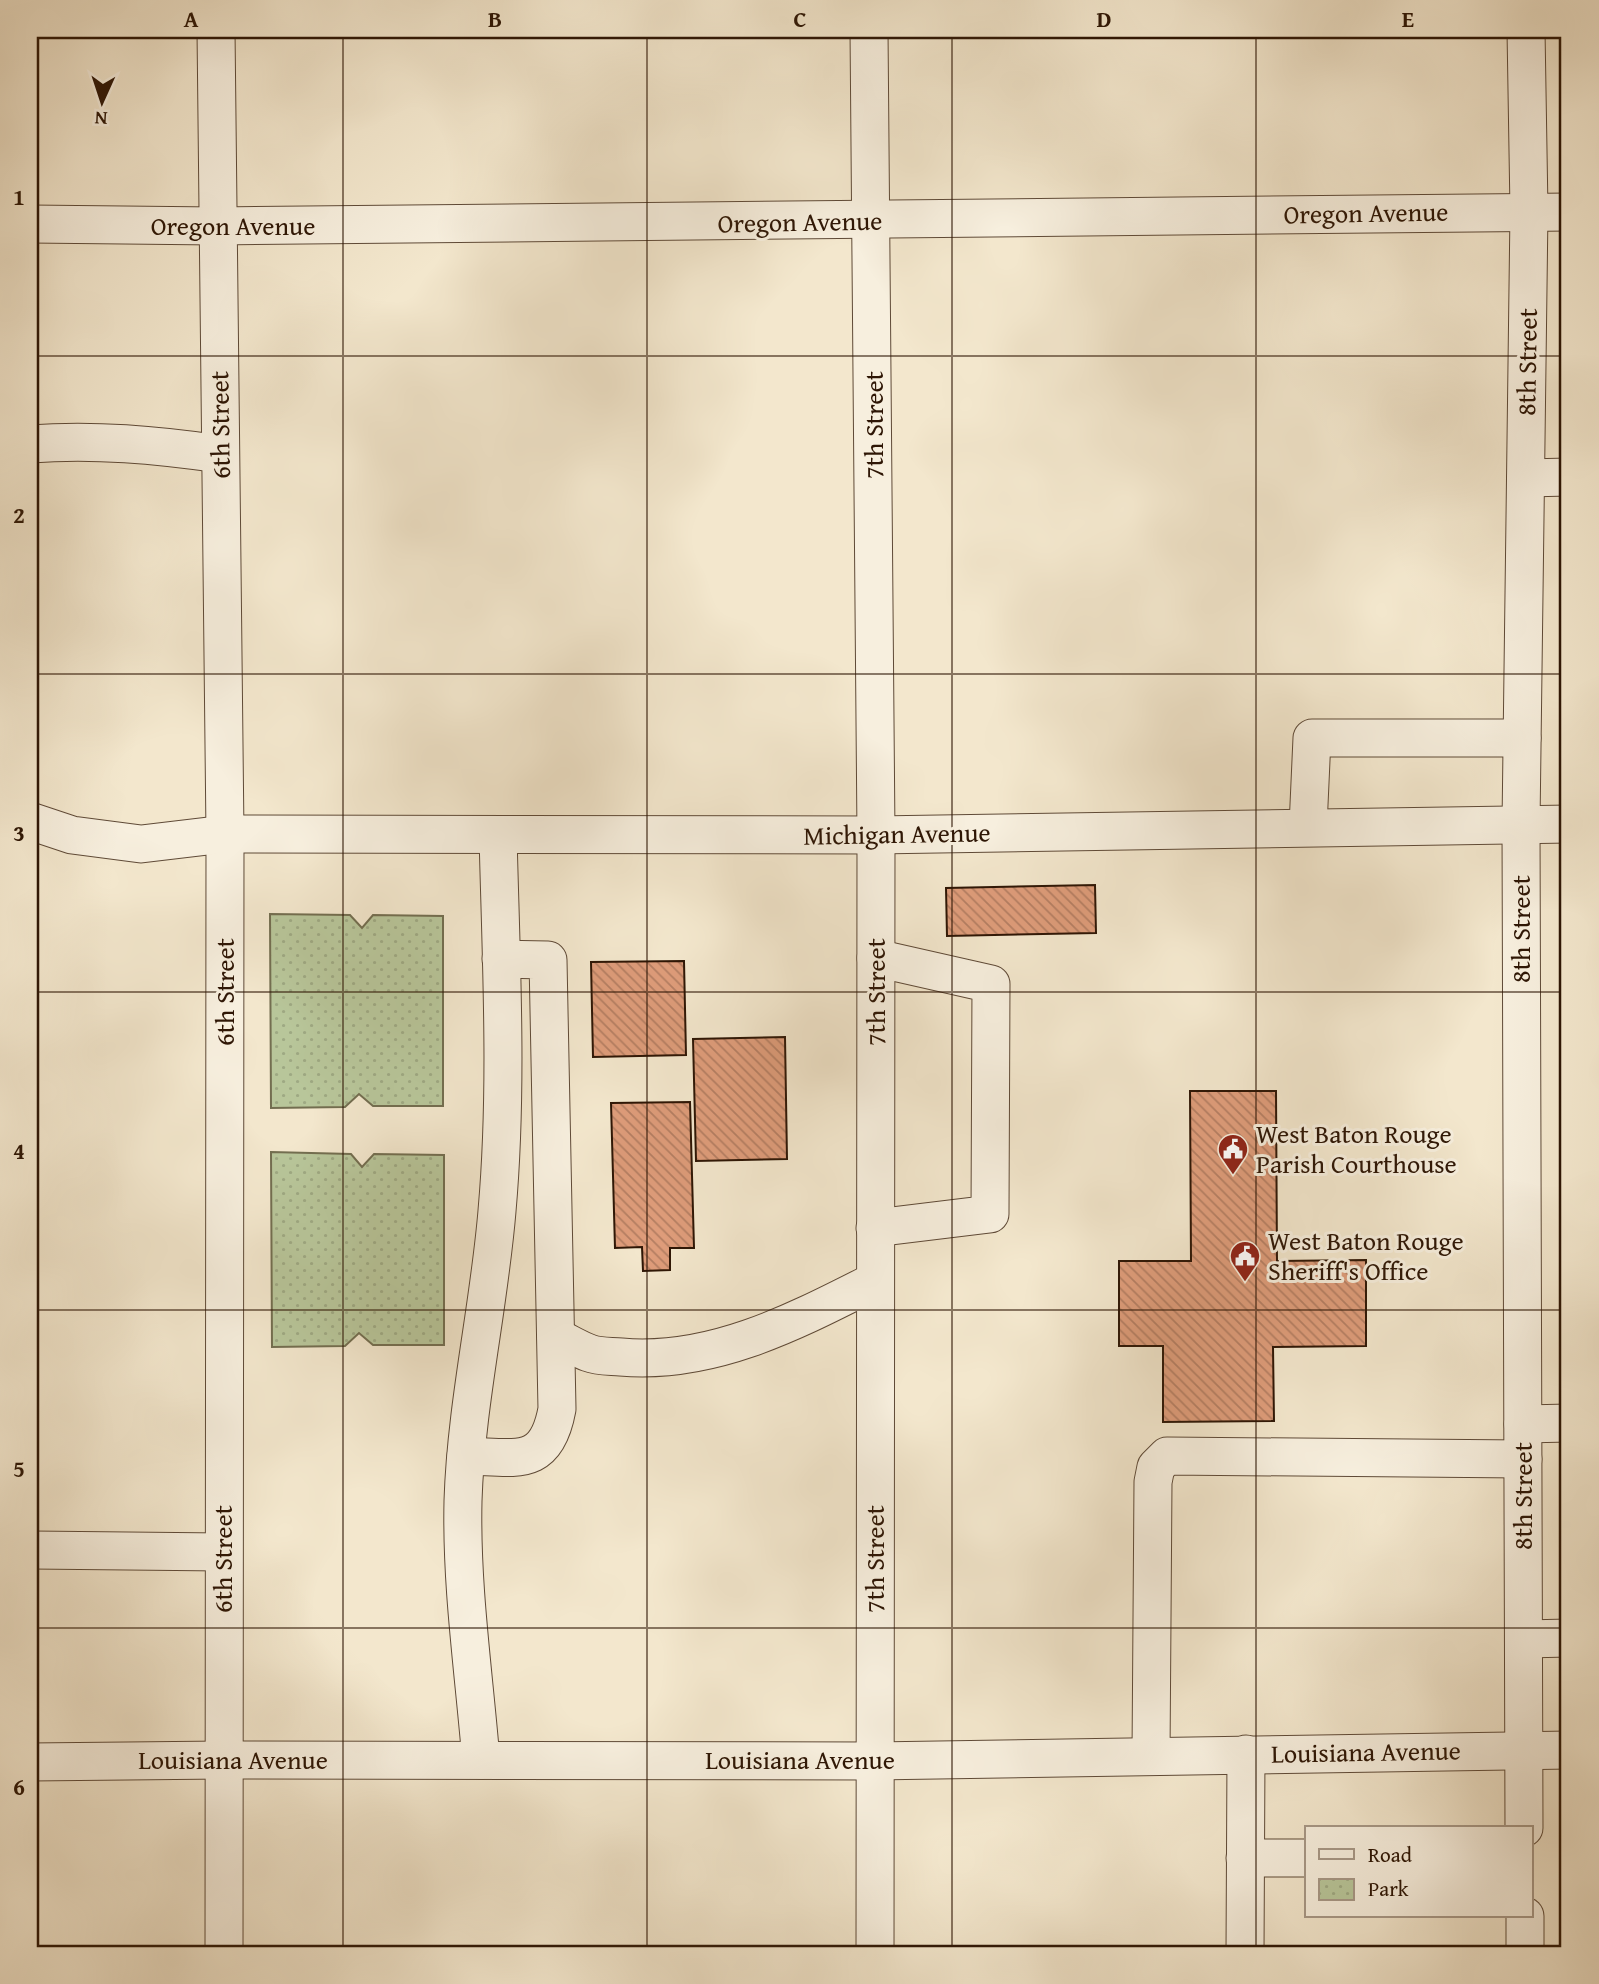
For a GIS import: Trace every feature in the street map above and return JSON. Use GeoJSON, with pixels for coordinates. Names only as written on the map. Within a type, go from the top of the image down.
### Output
{"type":"FeatureCollection","features":[{"type":"Feature","properties":{"kind":"street","name":"6th Street"},"geometry":{"type":"LineString","coordinates":[[216,30],[225,834],[224,1954]]}},
{"type":"Feature","properties":{"kind":"street","name":"7th Street"},"geometry":{"type":"LineString","coordinates":[[869,30],[873,221],[876,835],[875,1954]]}},
{"type":"Feature","properties":{"kind":"street","name":"8th Street"},"geometry":{"type":"LineString","coordinates":[[1524,1826],[1521,824],[1529,211],[1526,30]]}},
{"type":"Feature","properties":{"kind":"street","name":"Oregon Avenue"},"geometry":{"type":"LineString","coordinates":[[30,224],[217,226],[873,221],[1569,212]]}},
{"type":"Feature","properties":{"kind":"street"},"geometry":{"type":"LineString","coordinates":[[30,444],[67,442],[156,445],[220,454]]}},
{"type":"Feature","properties":{"kind":"street"},"geometry":{"type":"LineString","coordinates":[[1526,478],[1569,477]]}},
{"type":"Feature","properties":{"kind":"street"},"geometry":{"type":"LineString","coordinates":[[1308,828],[1312,738],[1522,738]]}},
{"type":"Feature","properties":{"kind":"street","name":"Michigan Avenue"},"geometry":{"type":"LineString","coordinates":[[30,821],[72,835],[141,844],[225,834],[876,835],[1569,824]]}},
{"type":"Feature","properties":{"kind":"street"},"geometry":{"type":"LineString","coordinates":[[481,1760],[465,1570],[463,1502],[466,1457],[497,1209],[503,1041],[498,835]]}},
{"type":"Feature","properties":{"kind":"street"},"geometry":{"type":"LineString","coordinates":[[875,1228],[990,1214],[991,998],[991,984],[876,958]]}},
{"type":"Feature","properties":{"kind":"street"},"geometry":{"type":"LineString","coordinates":[[466,1457],[519,1457],[539,1450],[552,1436],[557,1409],[548,960],[501,959]]}},
{"type":"Feature","properties":{"kind":"street"},"geometry":{"type":"LineString","coordinates":[[556,1337],[592,1354],[639,1359],[687,1355],[736,1343],[794,1322],[875,1281]]}},
{"type":"Feature","properties":{"kind":"street"},"geometry":{"type":"LineString","coordinates":[[1151,1756],[1153,1482],[1156,1467],[1167,1456],[1523,1441],[1569,1423]]}},
{"type":"Feature","properties":{"kind":"street"},"geometry":{"type":"LineString","coordinates":[[32,1550],[223,1552]]}},
{"type":"Feature","properties":{"kind":"street"},"geometry":{"type":"LineString","coordinates":[[1524,1639],[1569,1638]]}},
{"type":"Feature","properties":{"kind":"street","name":"Louisiana Avenue"},"geometry":{"type":"LineString","coordinates":[[30,1762],[223,1759],[874,1761],[1569,1749]]}},
{"type":"Feature","properties":{"kind":"street"},"geometry":{"type":"LineString","coordinates":[[1245,1954],[1246,1754]]}},
{"type":"Feature","properties":{"kind":"street"},"geometry":{"type":"LineString","coordinates":[[1245,1858],[1305,1858]]}},
{"type":"Feature","properties":{"kind":"street"},"geometry":{"type":"LineString","coordinates":[[1525,1918],[1525,1954]]}},
{"type":"Feature","properties":{"kind":"green space"},"geometry":{"type":"Polygon","coordinates":[[[270,914],[350,915],[362,928],[373,915],[443,916],[443,1106],[373,1106],[359,1094],[345,1107],[271,1108],[270,914]]]}},
{"type":"Feature","properties":{"kind":"green space"},"geometry":{"type":"Polygon","coordinates":[[[271,1152],[351,1154],[362,1167],[374,1154],[444,1155],[444,1345],[373,1345],[359,1333],[345,1346],[272,1347],[271,1152]]]}},
{"type":"Feature","properties":{"kind":"building"},"geometry":{"type":"Polygon","coordinates":[[[1566,313],[1569,313],[1568,404],[1566,313]]]}},
{"type":"Feature","properties":{"kind":"building"},"geometry":{"type":"Polygon","coordinates":[[[1095,885],[1096,933],[947,936],[946,888],[1095,885]]]}},
{"type":"Feature","properties":{"kind":"building"},"geometry":{"type":"Polygon","coordinates":[[[684,961],[686,1055],[593,1057],[591,962],[684,961]]]}},
{"type":"Feature","properties":{"kind":"building"},"geometry":{"type":"Polygon","coordinates":[[[785,1037],[787,1159],[696,1161],[693,1039],[785,1037]]]}},
{"type":"Feature","properties":{"kind":"building","name":"West Baton Rouge Parish Courthouse"},"geometry":{"type":"Polygon","coordinates":[[[1190,1091],[1276,1091],[1277,1261],[1366,1260],[1366,1346],[1273,1347],[1274,1421],[1163,1422],[1163,1346],[1119,1346],[1119,1261],[1191,1261],[1190,1091]]]}},
{"type":"Feature","properties":{"kind":"building"},"geometry":{"type":"Polygon","coordinates":[[[690,1102],[694,1248],[670,1248],[670,1270],[643,1271],[642,1247],[615,1248],[611,1103],[690,1102]]]}},
{"type":"Feature","properties":{"kind":"place","name":"West Baton Rouge Parish Courthouse"},"geometry":{"type":"Point","coordinates":[1233,1176]}},
{"type":"Feature","properties":{"kind":"place","name":"West Baton Rouge Sheriff's Office"},"geometry":{"type":"Point","coordinates":[1245,1283]}}]}
